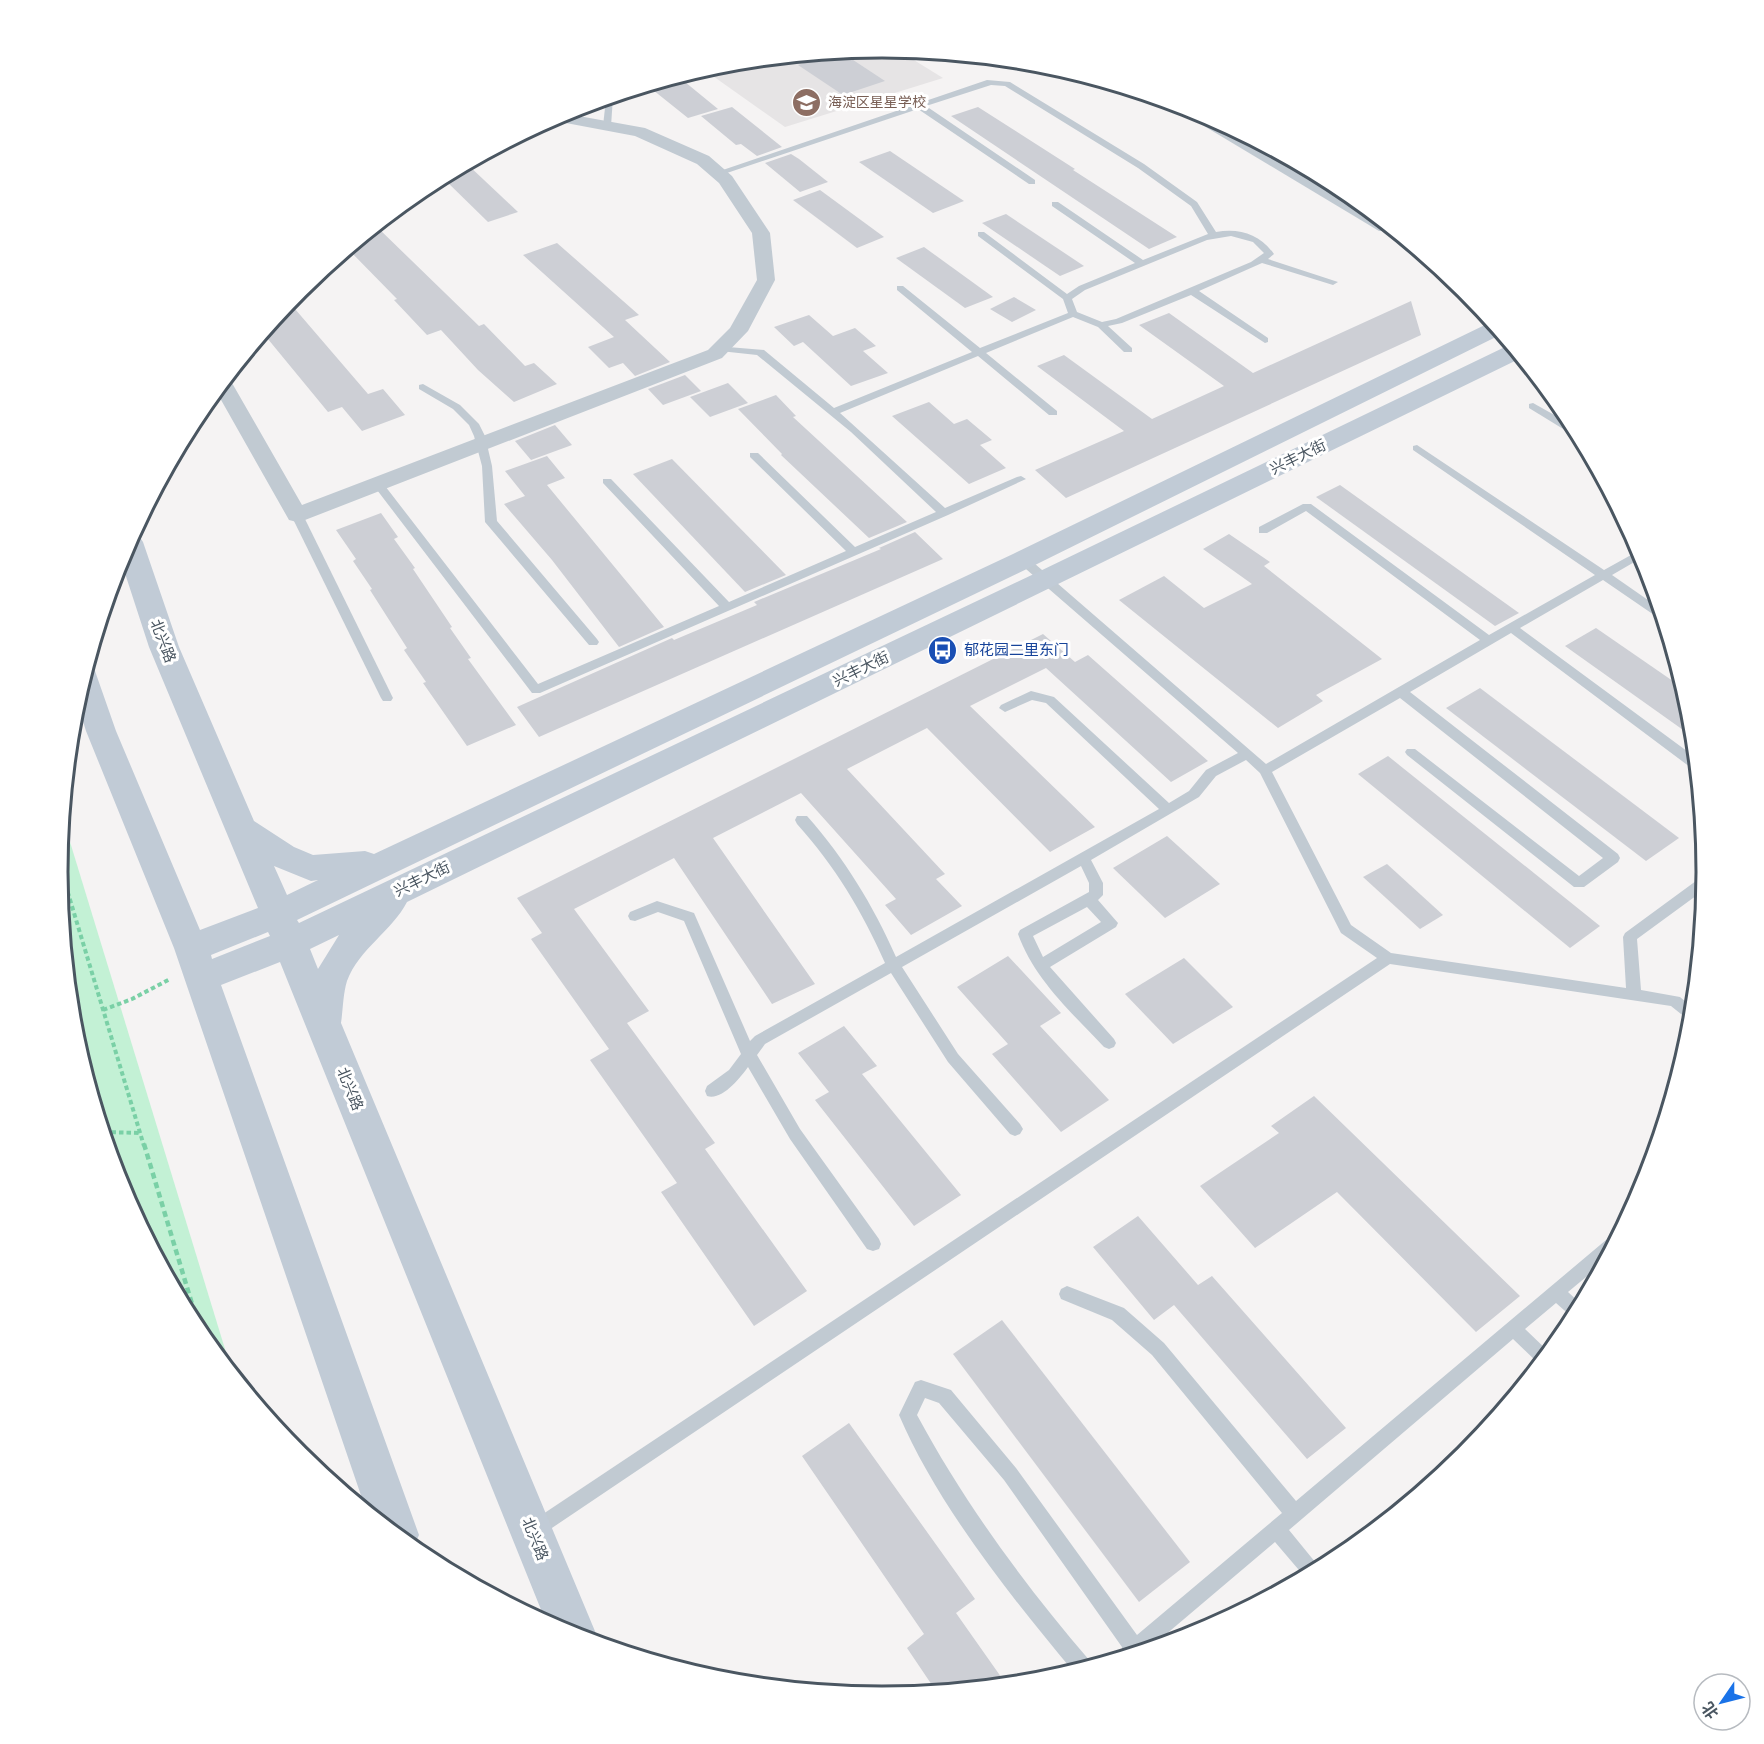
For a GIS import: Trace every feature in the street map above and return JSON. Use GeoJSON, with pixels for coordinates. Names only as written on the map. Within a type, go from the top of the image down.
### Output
{"type":"FeatureCollection","features":[{"type":"Feature","properties":{"kind":"main road","name":"兴丰大街"},"geometry":{"type":"LineString","coordinates":[[197,964],[284,928],[397,874],[1023,560],[1490,332]]}},
{"type":"Feature","properties":{"kind":"main road","name":"兴丰大街"},"geometry":{"type":"LineString","coordinates":[[397,874],[1046,580],[1509,354]]}},
{"type":"Feature","properties":{"kind":"main road","name":"北兴路"},"geometry":{"type":"LineString","coordinates":[[133,554],[164,647],[284,928],[569,1623]]}},
{"type":"Feature","properties":{"kind":"main road"},"geometry":{"type":"LineString","coordinates":[[89,693],[101,731],[197,964],[392,1521]]}},
{"type":"Feature","properties":{"kind":"main road"},"geometry":{"type":"LineString","coordinates":[[242,828],[282,856],[311,868],[344,867],[397,874],[330,979],[323,1023]]}},
{"type":"Feature","properties":{"kind":"street"},"geometry":{"type":"LineString","coordinates":[[227,391],[297,515],[714,354],[738,331],[766,280],[761,232],[726,180],[703,160],[639,132],[572,120]]}},
{"type":"Feature","properties":{"kind":"street"},"geometry":{"type":"LineString","coordinates":[[1273,158],[1308,179]]}},
{"type":"Feature","properties":{"kind":"lane"},"geometry":{"type":"LineString","coordinates":[[718,173],[990,82],[1007,84],[1141,166],[1194,204],[1214,235]]}},
{"type":"Feature","properties":{"kind":"lane"},"geometry":{"type":"LineString","coordinates":[[607,126],[609,106]]}},
{"type":"Feature","properties":{"kind":"lane"},"geometry":{"type":"LineString","coordinates":[[920,106],[1032,182]]}},
{"type":"Feature","properties":{"kind":"lane"},"geometry":{"type":"LineString","coordinates":[[1055,204],[1143,264]]}},
{"type":"Feature","properties":{"kind":"lane"},"geometry":{"type":"LineString","coordinates":[[1067,298],[1082,288],[1222,233],[1247,235],[1264,246],[1269,254],[1261,260],[1192,291],[1119,321],[1101,325]]}},
{"type":"Feature","properties":{"kind":"lane"},"geometry":{"type":"LineString","coordinates":[[981,234],[1067,298],[1073,314]]}},
{"type":"Feature","properties":{"kind":"lane"},"geometry":{"type":"LineString","coordinates":[[1261,260],[1333,282]]}},
{"type":"Feature","properties":{"kind":"lane"},"geometry":{"type":"LineString","coordinates":[[900,288],[1053,412]]}},
{"type":"Feature","properties":{"kind":"lane"},"geometry":{"type":"LineString","coordinates":[[1192,291],[1265,340]]}},
{"type":"Feature","properties":{"kind":"lane"},"geometry":{"type":"LineString","coordinates":[[833,412],[1073,314],[1101,325],[1128,350]]}},
{"type":"Feature","properties":{"kind":"lane"},"geometry":{"type":"LineString","coordinates":[[720,348],[760,352],[833,412],[944,513]]}},
{"type":"Feature","properties":{"kind":"lane"},"geometry":{"type":"LineString","coordinates":[[423,387],[468,416],[482,444],[492,493],[491,522],[593,642]]}},
{"type":"Feature","properties":{"kind":"lane"},"geometry":{"type":"LineString","coordinates":[[1533,406],[1559,422]]}},
{"type":"Feature","properties":{"kind":"lane"},"geometry":{"type":"LineString","coordinates":[[1417,448],[1651,607]]}},
{"type":"Feature","properties":{"kind":"lane"},"geometry":{"type":"LineString","coordinates":[[754,455],[853,552]]}},
{"type":"Feature","properties":{"kind":"lane"},"geometry":{"type":"LineString","coordinates":[[378,484],[537,690],[1021,479]]}},
{"type":"Feature","properties":{"kind":"lane"},"geometry":{"type":"LineString","coordinates":[[607,481],[727,607]]}},
{"type":"Feature","properties":{"kind":"lane"},"geometry":{"type":"LineString","coordinates":[[1263,530],[1307,506],[1489,641]]}},
{"type":"Feature","properties":{"kind":"lane"},"geometry":{"type":"LineString","coordinates":[[297,515],[387,698]]}},
{"type":"Feature","properties":{"kind":"lane"},"geometry":{"type":"LineString","coordinates":[[1265,770],[1633,558]]}},
{"type":"Feature","properties":{"kind":"lane"},"geometry":{"type":"LineString","coordinates":[[1023,560],[1265,770],[1346,929],[1388,958],[1675,1001],[1684,1009]]}},
{"type":"Feature","properties":{"kind":"lane"},"geometry":{"type":"LineString","coordinates":[[1512,628],[1688,759]]}},
{"type":"Feature","properties":{"kind":"lane"},"geometry":{"type":"LineString","coordinates":[[1401,692],[1613,858],[1579,883],[1411,752]]}},
{"type":"Feature","properties":{"kind":"lane"},"geometry":{"type":"LineString","coordinates":[[1005,708],[1031,695],[1050,700],[1168,810]]}},
{"type":"Feature","properties":{"kind":"lane"},"geometry":{"type":"LineString","coordinates":[[711,1092],[734,1075],[760,1040],[1168,810],[1194,794],[1210,773],[1247,754]]}},
{"type":"Feature","properties":{"kind":"lane"},"geometry":{"type":"LineString","coordinates":[[802,820],[828,849],[846,876],[871,916],[893,965],[953,1058],[1015,1129]]}},
{"type":"Feature","properties":{"kind":"lane"},"geometry":{"type":"LineString","coordinates":[[1083,858],[1096,883],[1096,895],[1025,934],[1028,946],[1064,995],[1109,1043]]}},
{"type":"Feature","properties":{"kind":"lane"},"geometry":{"type":"LineString","coordinates":[[1634,995],[1630,937],[1695,889]]}},
{"type":"Feature","properties":{"kind":"lane"},"geometry":{"type":"LineString","coordinates":[[1042,965],[1111,924],[1088,899]]}},
{"type":"Feature","properties":{"kind":"lane"},"geometry":{"type":"LineString","coordinates":[[635,916],[657,906],[689,917],[749,1055],[795,1134],[873,1244]]}},
{"type":"Feature","properties":{"kind":"lane"},"geometry":{"type":"LineString","coordinates":[[532,1531],[1388,958]]}},
{"type":"Feature","properties":{"kind":"lane"},"geometry":{"type":"LineString","coordinates":[[1146,1641],[1599,1256]]}},
{"type":"Feature","properties":{"kind":"lane"},"geometry":{"type":"LineString","coordinates":[[1557,1292],[1570,1305]]}},
{"type":"Feature","properties":{"kind":"lane"},"geometry":{"type":"LineString","coordinates":[[1067,1294],[1118,1314],[1158,1349],[1295,1514]]}},
{"type":"Feature","properties":{"kind":"lane"},"geometry":{"type":"LineString","coordinates":[[1514,1329],[1538,1352]]}},
{"type":"Feature","properties":{"kind":"lane"},"geometry":{"type":"LineString","coordinates":[[1078,1662],[1025,1599],[974,1528],[928,1456],[908,1415],[921,1388],[945,1396],[1010,1474],[1129,1646]]}},
{"type":"Feature","properties":{"kind":"lane"},"geometry":{"type":"LineString","coordinates":[[1276,1529],[1307,1565]]}},
{"type":"Feature","properties":{"kind":"path"},"geometry":{"type":"LineString","coordinates":[[69,896],[191,1300]]}},
{"type":"Feature","properties":{"kind":"path"},"geometry":{"type":"LineString","coordinates":[[103,1010],[132,999],[197,964]]}},
{"type":"Feature","properties":{"kind":"path"},"geometry":{"type":"LineString","coordinates":[[112,1132],[140,1133]]}},
{"type":"Feature","properties":{"kind":"shaded area","name":"海淀区星星学校"},"geometry":{"type":"Polygon","coordinates":[[[882,58],[912,59],[943,78],[785,127],[713,76],[776,65],[882,58]]]}},
{"type":"Feature","properties":{"kind":"green space"},"geometry":{"type":"Polygon","coordinates":[[[69,839],[226,1351],[177,1279],[152,1232],[130,1183],[96,1083],[75,978],[70,925],[69,839]]]}},
{"type":"Feature","properties":{"kind":"building"},"geometry":{"type":"Polygon","coordinates":[[[852,59],[885,81],[843,95],[798,65],[806,62],[852,59]]]}},
{"type":"Feature","properties":{"kind":"building"},"geometry":{"type":"Polygon","coordinates":[[[686,83],[718,109],[688,118],[655,91],[686,83]]]}},
{"type":"Feature","properties":{"kind":"building"},"geometry":{"type":"Polygon","coordinates":[[[732,107],[782,147],[757,156],[741,144],[736,145],[701,116],[732,107]]]}},
{"type":"Feature","properties":{"kind":"building"},"geometry":{"type":"Polygon","coordinates":[[[978,107],[1177,237],[1149,249],[951,116],[978,107]]]}},
{"type":"Feature","properties":{"kind":"building"},"geometry":{"type":"Polygon","coordinates":[[[890,151],[964,201],[933,213],[859,162],[890,151]]]}},
{"type":"Feature","properties":{"kind":"building"},"geometry":{"type":"Polygon","coordinates":[[[791,154],[828,182],[800,192],[765,163],[791,154]]]}},
{"type":"Feature","properties":{"kind":"building"},"geometry":{"type":"Polygon","coordinates":[[[472,169],[518,212],[488,222],[449,184],[472,169]]]}},
{"type":"Feature","properties":{"kind":"building"},"geometry":{"type":"Polygon","coordinates":[[[820,190],[884,237],[857,248],[793,200],[820,190]]]}},
{"type":"Feature","properties":{"kind":"building"},"geometry":{"type":"Polygon","coordinates":[[[1006,214],[1084,266],[1060,276],[982,223],[1006,214]]]}},
{"type":"Feature","properties":{"kind":"building"},"geometry":{"type":"Polygon","coordinates":[[[382,231],[479,326],[484,324],[525,366],[534,363],[557,384],[514,402],[478,370],[441,330],[427,335],[394,300],[397,299],[353,254],[382,231]]]}},
{"type":"Feature","properties":{"kind":"building"},"geometry":{"type":"Polygon","coordinates":[[[557,243],[639,315],[625,320],[670,362],[635,376],[623,363],[609,368],[588,347],[614,337],[523,255],[557,243]]]}},
{"type":"Feature","properties":{"kind":"building"},"geometry":{"type":"Polygon","coordinates":[[[924,247],[993,297],[965,308],[896,258],[924,247]]]}},
{"type":"Feature","properties":{"kind":"building"},"geometry":{"type":"Polygon","coordinates":[[[1014,297],[1036,310],[1012,322],[990,309],[1014,297]]]}},
{"type":"Feature","properties":{"kind":"building"},"geometry":{"type":"Polygon","coordinates":[[[1411,301],[1421,335],[1066,498],[1035,470],[1124,431],[1037,366],[1064,355],[1152,419],[1224,386],[1139,325],[1169,313],[1253,373],[1411,301]]]}},
{"type":"Feature","properties":{"kind":"building"},"geometry":{"type":"Polygon","coordinates":[[[295,309],[368,394],[383,389],[405,415],[362,431],[342,407],[328,412],[268,339],[295,309]]]}},
{"type":"Feature","properties":{"kind":"building"},"geometry":{"type":"Polygon","coordinates":[[[809,315],[833,336],[855,328],[876,346],[863,351],[888,373],[851,386],[803,342],[794,346],[774,327],[809,315]]]}},
{"type":"Feature","properties":{"kind":"building"},"geometry":{"type":"Polygon","coordinates":[[[685,375],[701,391],[663,405],[648,389],[685,375]]]}},
{"type":"Feature","properties":{"kind":"building"},"geometry":{"type":"Polygon","coordinates":[[[728,383],[748,403],[710,417],[690,397],[728,383]]]}},
{"type":"Feature","properties":{"kind":"building"},"geometry":{"type":"Polygon","coordinates":[[[776,395],[796,416],[793,417],[907,522],[869,538],[781,455],[738,409],[776,395]]]}},
{"type":"Feature","properties":{"kind":"building"},"geometry":{"type":"Polygon","coordinates":[[[929,402],[954,424],[967,419],[992,440],[980,445],[1006,468],[969,484],[892,416],[929,402]]]}},
{"type":"Feature","properties":{"kind":"building"},"geometry":{"type":"Polygon","coordinates":[[[555,425],[572,445],[531,460],[515,441],[555,425]]]}},
{"type":"Feature","properties":{"kind":"building"},"geometry":{"type":"Polygon","coordinates":[[[547,456],[565,478],[547,485],[664,627],[619,647],[552,560],[504,504],[525,496],[505,471],[547,456]]]}},
{"type":"Feature","properties":{"kind":"building"},"geometry":{"type":"Polygon","coordinates":[[[672,459],[786,575],[745,592],[633,474],[672,459]]]}},
{"type":"Feature","properties":{"kind":"building"},"geometry":{"type":"Polygon","coordinates":[[[1340,485],[1519,613],[1495,626],[1316,497],[1340,485]]]}},
{"type":"Feature","properties":{"kind":"building"},"geometry":{"type":"Polygon","coordinates":[[[381,513],[398,537],[394,539],[415,568],[413,569],[471,658],[468,659],[516,725],[467,746],[423,683],[426,682],[404,650],[407,648],[353,561],[356,559],[336,530],[381,513]]]}},
{"type":"Feature","properties":{"kind":"building"},"geometry":{"type":"Polygon","coordinates":[[[915,532],[943,559],[539,737],[517,707],[672,638],[674,640],[757,605],[754,602],[881,549],[879,548],[915,532]]]}},
{"type":"Feature","properties":{"kind":"building"},"geometry":{"type":"Polygon","coordinates":[[[1229,534],[1270,562],[1264,566],[1382,659],[1316,695],[1323,701],[1278,728],[1119,600],[1164,576],[1204,608],[1252,584],[1203,549],[1229,534]]]}},
{"type":"Feature","properties":{"kind":"building"},"geometry":{"type":"Polygon","coordinates":[[[1596,628],[1673,681],[1683,730],[1565,646],[1596,628]]]}},
{"type":"Feature","properties":{"kind":"building"},"geometry":{"type":"Polygon","coordinates":[[[1043,634],[1075,662],[1088,655],[1208,761],[1171,782],[1046,668],[970,706],[1095,827],[1050,852],[927,728],[847,769],[945,874],[936,879],[962,906],[911,935],[885,905],[896,899],[801,793],[713,838],[815,984],[772,1004],[674,858],[574,909],[649,1011],[627,1023],[715,1143],[705,1149],[807,1291],[754,1326],[661,1192],[677,1183],[590,1060],[609,1049],[531,939],[542,933],[517,898],[1043,634]]]}},
{"type":"Feature","properties":{"kind":"building"},"geometry":{"type":"Polygon","coordinates":[[[1480,688],[1679,838],[1646,861],[1446,708],[1480,688]]]}},
{"type":"Feature","properties":{"kind":"building"},"geometry":{"type":"Polygon","coordinates":[[[1388,756],[1600,926],[1570,948],[1358,774],[1388,756]]]}},
{"type":"Feature","properties":{"kind":"building"},"geometry":{"type":"Polygon","coordinates":[[[1167,836],[1220,884],[1165,918],[1113,868],[1167,836]]]}},
{"type":"Feature","properties":{"kind":"building"},"geometry":{"type":"Polygon","coordinates":[[[1387,864],[1443,915],[1420,929],[1363,877],[1387,864]]]}},
{"type":"Feature","properties":{"kind":"building"},"geometry":{"type":"Polygon","coordinates":[[[1008,956],[1061,1013],[1040,1026],[1109,1100],[1061,1132],[992,1054],[1008,1044],[957,987],[1008,956]]]}},
{"type":"Feature","properties":{"kind":"building"},"geometry":{"type":"Polygon","coordinates":[[[1184,958],[1233,1007],[1173,1044],[1125,994],[1184,958]]]}},
{"type":"Feature","properties":{"kind":"building"},"geometry":{"type":"Polygon","coordinates":[[[844,1026],[877,1066],[862,1074],[961,1195],[914,1226],[815,1100],[829,1092],[798,1053],[844,1026]]]}},
{"type":"Feature","properties":{"kind":"building"},"geometry":{"type":"Polygon","coordinates":[[[1314,1096],[1520,1296],[1476,1332],[1337,1192],[1255,1248],[1200,1186],[1279,1133],[1271,1126],[1314,1096]]]}},
{"type":"Feature","properties":{"kind":"building"},"geometry":{"type":"Polygon","coordinates":[[[1138,1216],[1198,1285],[1212,1276],[1346,1428],[1307,1459],[1174,1305],[1154,1320],[1093,1247],[1138,1216]]]}},
{"type":"Feature","properties":{"kind":"building"},"geometry":{"type":"Polygon","coordinates":[[[1002,1320],[1190,1562],[1139,1602],[953,1354],[1002,1320]]]}},
{"type":"Feature","properties":{"kind":"building"},"geometry":{"type":"Polygon","coordinates":[[[849,1423],[975,1599],[956,1613],[1001,1677],[931,1684],[907,1648],[924,1634],[802,1456],[849,1423]]]}},
{"type":"Feature","properties":{"kind":"place","name":"海淀区星星学校"},"geometry":{"type":"Point","coordinates":[807,102]}},
{"type":"Feature","properties":{"kind":"place","name":"郁花园二里东门"},"geometry":{"type":"Point","coordinates":[943,650]}}]}
